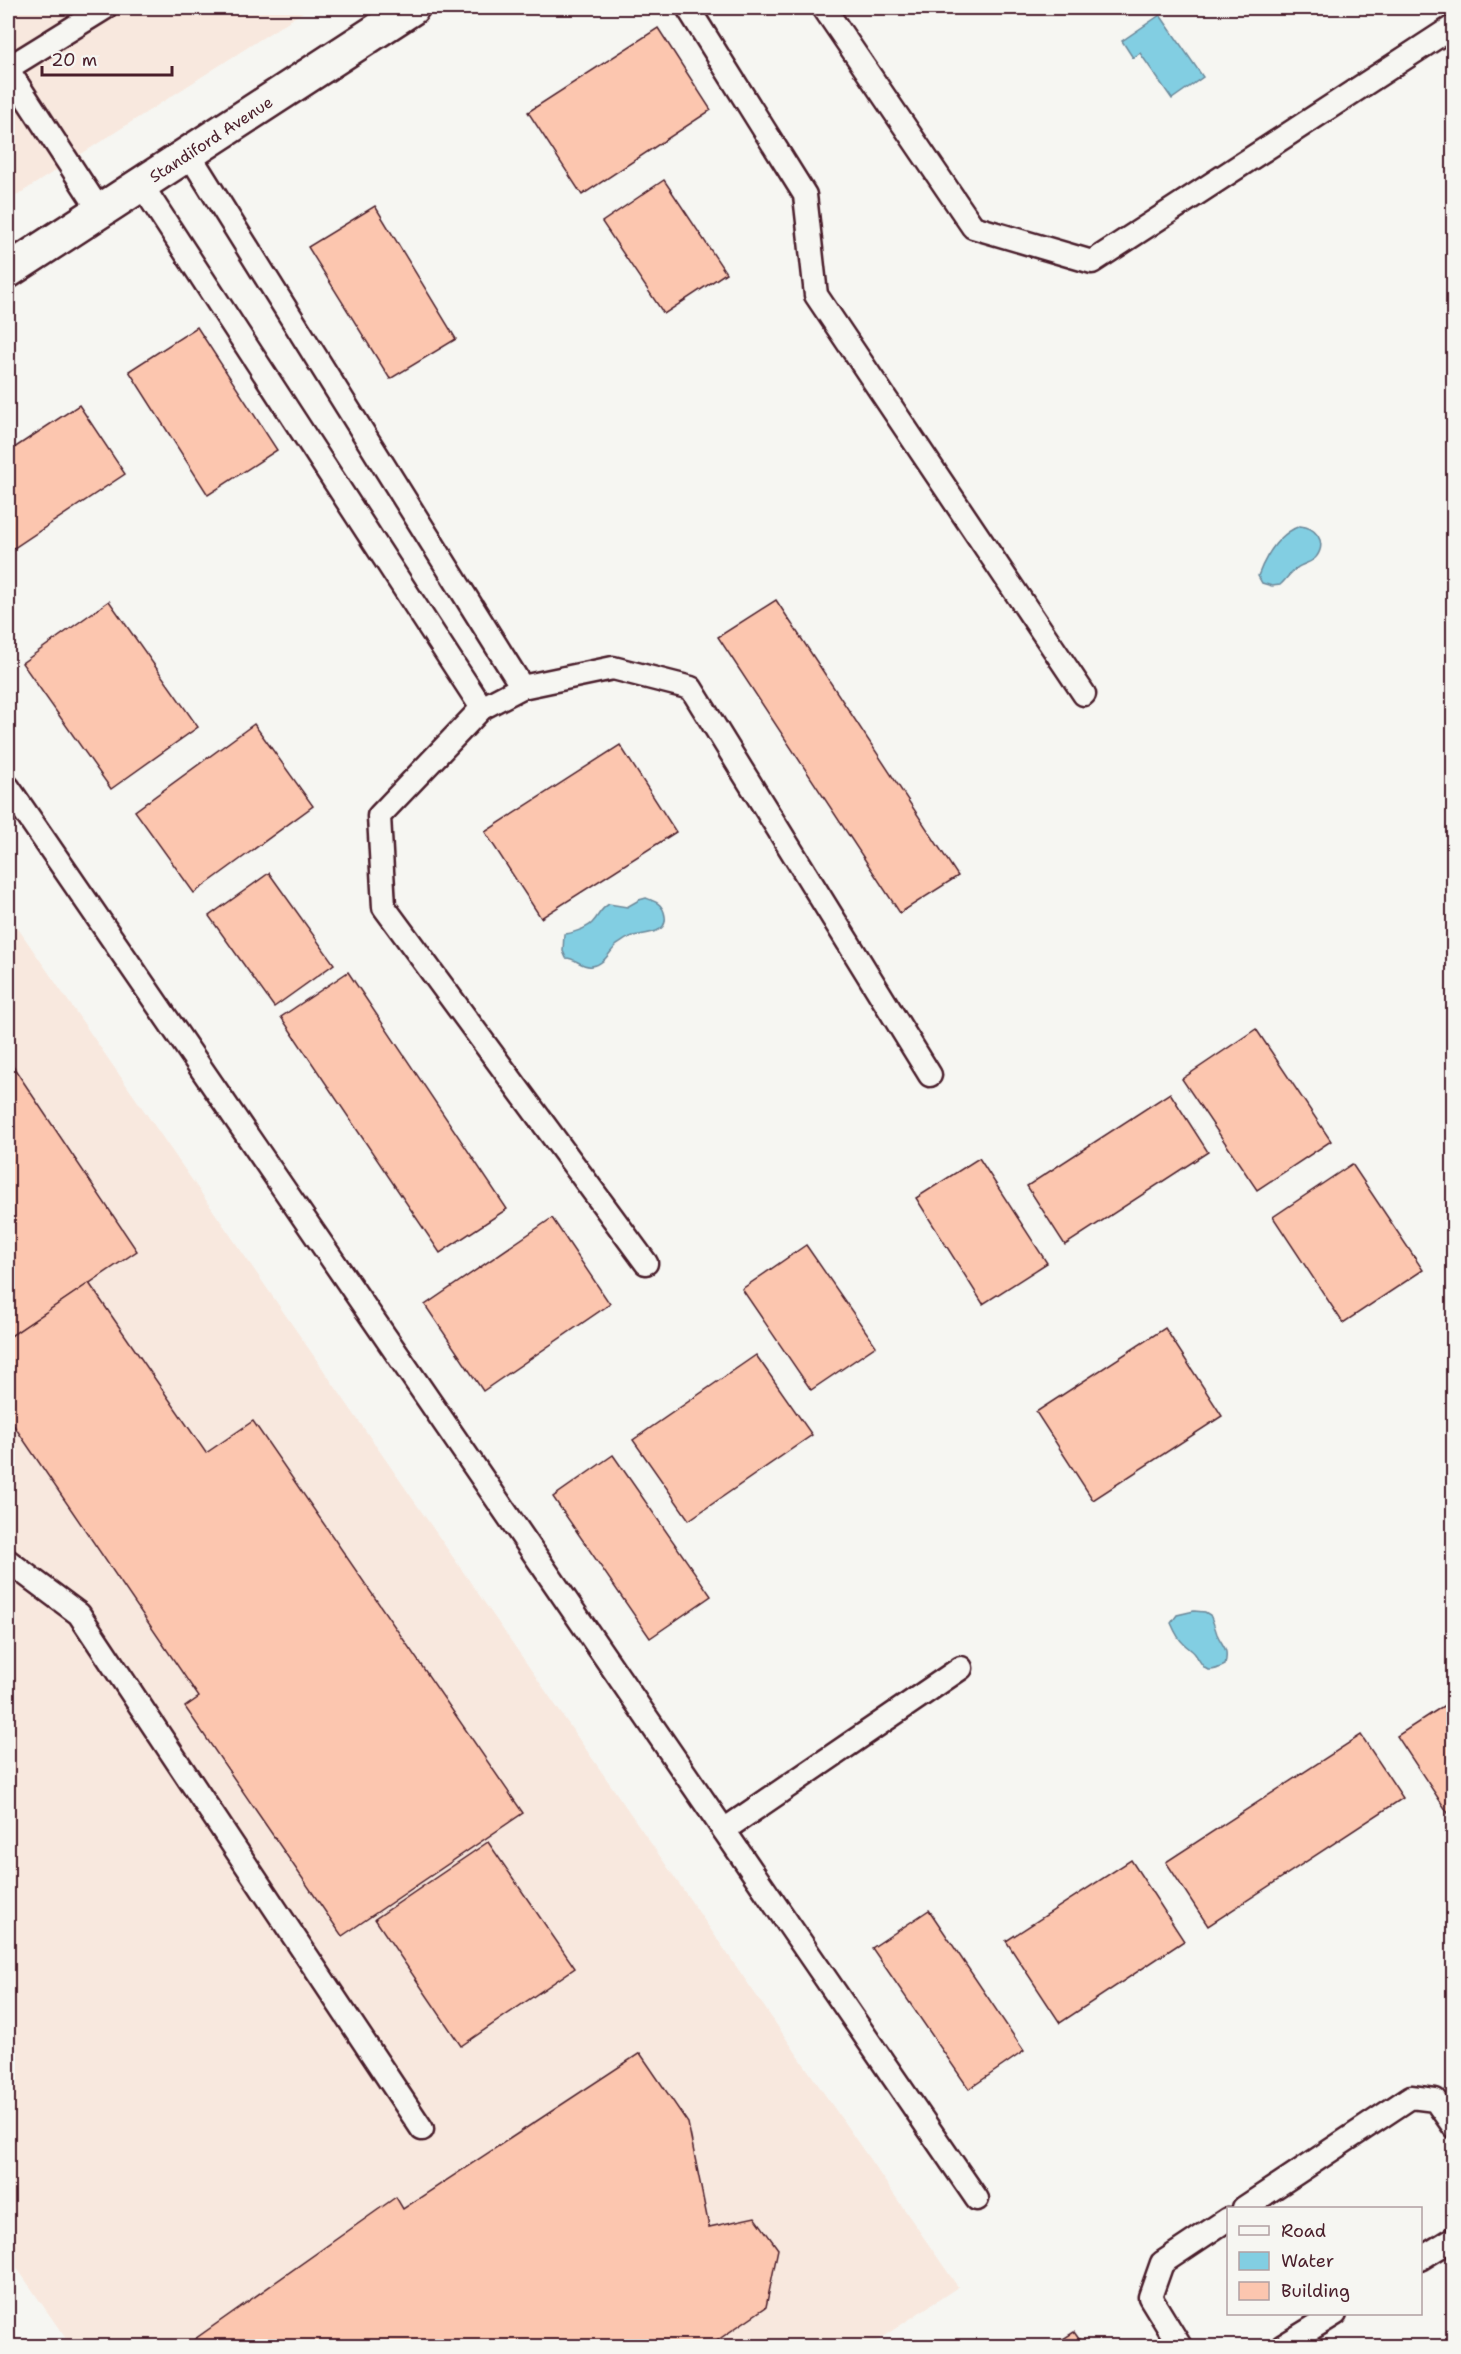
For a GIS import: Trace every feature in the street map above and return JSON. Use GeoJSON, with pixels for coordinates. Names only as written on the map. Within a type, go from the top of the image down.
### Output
{"type":"FeatureCollection","features":[{"type":"Feature","properties":{"kind":"main road","name":"Standiford Avenue"},"geometry":{"type":"LineString","coordinates":[[8,272],[412,8]]}},
{"type":"Feature","properties":{"kind":"lane"},"geometry":{"type":"LineString","coordinates":[[100,211],[8,69],[105,8]]}},
{"type":"Feature","properties":{"kind":"lane"},"geometry":{"type":"LineString","coordinates":[[688,8],[805,195],[816,295],[1083,694]]}},
{"type":"Feature","properties":{"kind":"lane"},"geometry":{"type":"LineString","coordinates":[[824,8],[974,227],[1092,261],[1454,26]]}},
{"type":"Feature","properties":{"kind":"lane"},"geometry":{"type":"LineString","coordinates":[[189,154],[522,687]]}},
{"type":"Feature","properties":{"kind":"lane"},"geometry":{"type":"LineString","coordinates":[[141,184],[482,708]]}},
{"type":"Feature","properties":{"kind":"lane"},"geometry":{"type":"LineString","coordinates":[[646,1263],[384,907],[379,816],[482,708],[522,687],[613,668],[691,688],[930,1075]]}},
{"type":"Feature","properties":{"kind":"lane"},"geometry":{"type":"LineString","coordinates":[[8,787],[977,2199]]}},
{"type":"Feature","properties":{"kind":"lane"},"geometry":{"type":"LineString","coordinates":[[8,1563],[79,1614],[422,2129]]}},
{"type":"Feature","properties":{"kind":"lane"},"geometry":{"type":"LineString","coordinates":[[724,1830],[961,1668]]}},
{"type":"Feature","properties":{"kind":"lane"},"geometry":{"type":"LineString","coordinates":[[1246,2207],[1411,2097],[1435,2100],[1454,2127]]}},
{"type":"Feature","properties":{"kind":"lane"},"geometry":{"type":"LineString","coordinates":[[1180,2346],[1150,2297],[1162,2263],[1227,2220]]}},
{"type":"Feature","properties":{"kind":"lane"},"geometry":{"type":"LineString","coordinates":[[1422,2258],[1454,2238]]}},
{"type":"Feature","properties":{"kind":"lane"},"geometry":{"type":"LineString","coordinates":[[1295,2343],[1332,2315]]}},
{"type":"Feature","properties":{"kind":"shaded area"},"geometry":{"type":"Polygon","coordinates":[[[8,8],[309,8],[8,201],[8,8]]]}},
{"type":"Feature","properties":{"kind":"shaded area"},"geometry":{"type":"Polygon","coordinates":[[[8,914],[958,2287],[869,2346],[71,2346],[8,2255],[8,914]]]}},
{"type":"Feature","properties":{"kind":"water"},"geometry":{"type":"Polygon","coordinates":[[[1160,15],[1203,77],[1172,99],[1140,53],[1133,58],[1122,41],[1160,15]]]}},
{"type":"Feature","properties":{"kind":"water"},"geometry":{"type":"Polygon","coordinates":[[[1300,526],[1310,529],[1318,536],[1321,545],[1317,556],[1299,566],[1280,585],[1272,586],[1262,583],[1258,576],[1269,553],[1285,534],[1300,526]]]}},
{"type":"Feature","properties":{"kind":"water"},"geometry":{"type":"Polygon","coordinates":[[[646,898],[663,909],[665,919],[661,928],[651,933],[627,938],[596,965],[585,966],[566,958],[563,951],[564,934],[590,925],[609,904],[627,907],[646,898]]]}},
{"type":"Feature","properties":{"kind":"water"},"geometry":{"type":"Polygon","coordinates":[[[1194,1611],[1210,1615],[1226,1651],[1225,1665],[1213,1670],[1206,1669],[1176,1634],[1171,1623],[1177,1615],[1194,1611]]]}},
{"type":"Feature","properties":{"kind":"building"},"geometry":{"type":"Polygon","coordinates":[[[658,28],[711,110],[582,195],[528,112],[658,28]]]}},
{"type":"Feature","properties":{"kind":"building"},"geometry":{"type":"Polygon","coordinates":[[[664,180],[726,273],[664,314],[602,222],[664,180]]]}},
{"type":"Feature","properties":{"kind":"building"},"geometry":{"type":"Polygon","coordinates":[[[375,206],[456,339],[390,379],[308,247],[375,206]]]}},
{"type":"Feature","properties":{"kind":"building"},"geometry":{"type":"Polygon","coordinates":[[[197,327],[277,450],[208,495],[129,371],[197,327]]]}},
{"type":"Feature","properties":{"kind":"building"},"geometry":{"type":"Polygon","coordinates":[[[79,405],[125,474],[8,552],[8,452],[79,405]]]}},
{"type":"Feature","properties":{"kind":"building"},"geometry":{"type":"Polygon","coordinates":[[[776,600],[958,876],[900,913],[718,637],[776,600]]]}},
{"type":"Feature","properties":{"kind":"building"},"geometry":{"type":"Polygon","coordinates":[[[109,601],[198,727],[111,789],[22,663],[109,601]]]}},
{"type":"Feature","properties":{"kind":"building"},"geometry":{"type":"Polygon","coordinates":[[[254,724],[313,806],[194,893],[135,811],[254,724]]]}},
{"type":"Feature","properties":{"kind":"building"},"geometry":{"type":"Polygon","coordinates":[[[620,745],[676,832],[541,918],[485,832],[620,745]]]}},
{"type":"Feature","properties":{"kind":"building"},"geometry":{"type":"Polygon","coordinates":[[[269,873],[334,964],[274,1007],[209,916],[269,873]]]}},
{"type":"Feature","properties":{"kind":"building"},"geometry":{"type":"Polygon","coordinates":[[[348,972],[507,1209],[440,1253],[281,1017],[348,972]]]}},
{"type":"Feature","properties":{"kind":"building"},"geometry":{"type":"Polygon","coordinates":[[[1256,1029],[1331,1141],[1257,1190],[1182,1079],[1256,1029]]]}},
{"type":"Feature","properties":{"kind":"building"},"geometry":{"type":"Polygon","coordinates":[[[8,1059],[137,1251],[8,1338],[8,1059]]]}},
{"type":"Feature","properties":{"kind":"building"},"geometry":{"type":"Polygon","coordinates":[[[1170,1093],[1208,1152],[1065,1245],[1027,1186],[1170,1093]]]}},
{"type":"Feature","properties":{"kind":"building"},"geometry":{"type":"Polygon","coordinates":[[[979,1158],[1047,1263],[983,1304],[916,1198],[979,1158]]]}},
{"type":"Feature","properties":{"kind":"building"},"geometry":{"type":"Polygon","coordinates":[[[1352,1164],[1423,1270],[1343,1323],[1273,1217],[1352,1164]]]}},
{"type":"Feature","properties":{"kind":"building"},"geometry":{"type":"Polygon","coordinates":[[[552,1218],[610,1304],[483,1391],[425,1305],[552,1218]]]}},
{"type":"Feature","properties":{"kind":"building"},"geometry":{"type":"Polygon","coordinates":[[[806,1245],[876,1346],[811,1390],[742,1289],[806,1245]]]}},
{"type":"Feature","properties":{"kind":"building"},"geometry":{"type":"Polygon","coordinates":[[[89,1283],[206,1453],[253,1421],[523,1813],[342,1936],[185,1707],[199,1697],[8,1417],[8,1338],[89,1283]]]}},
{"type":"Feature","properties":{"kind":"building"},"geometry":{"type":"Polygon","coordinates":[[[1165,1328],[1222,1416],[1093,1500],[1036,1412],[1165,1328]]]}},
{"type":"Feature","properties":{"kind":"building"},"geometry":{"type":"Polygon","coordinates":[[[756,1355],[812,1435],[689,1520],[633,1440],[756,1355]]]}},
{"type":"Feature","properties":{"kind":"building"},"geometry":{"type":"Polygon","coordinates":[[[613,1455],[711,1596],[650,1638],[553,1497],[613,1455]]]}},
{"type":"Feature","properties":{"kind":"building"},"geometry":{"type":"Polygon","coordinates":[[[1454,1699],[1454,1814],[1450,1816],[1397,1736],[1454,1699]]]}},
{"type":"Feature","properties":{"kind":"building"},"geometry":{"type":"Polygon","coordinates":[[[1361,1735],[1403,1798],[1208,1926],[1166,1862],[1361,1735]]]}},
{"type":"Feature","properties":{"kind":"building"},"geometry":{"type":"Polygon","coordinates":[[[488,1842],[575,1968],[461,2046],[375,1919],[488,1842]]]}},
{"type":"Feature","properties":{"kind":"building"},"geometry":{"type":"Polygon","coordinates":[[[1131,1860],[1184,1941],[1060,2023],[1006,1941],[1131,1860]]]}},
{"type":"Feature","properties":{"kind":"building"},"geometry":{"type":"Polygon","coordinates":[[[929,1910],[1024,2051],[969,2089],[872,1948],[929,1910]]]}},
{"type":"Feature","properties":{"kind":"building"},"geometry":{"type":"Polygon","coordinates":[[[640,2053],[688,2123],[709,2227],[755,2217],[778,2249],[766,2307],[709,2346],[185,2346],[396,2197],[403,2209],[640,2053]]]}},
{"type":"Feature","properties":{"kind":"building"},"geometry":{"type":"Polygon","coordinates":[[[1074,2332],[1084,2346],[1052,2346],[1074,2332]]]}}]}
